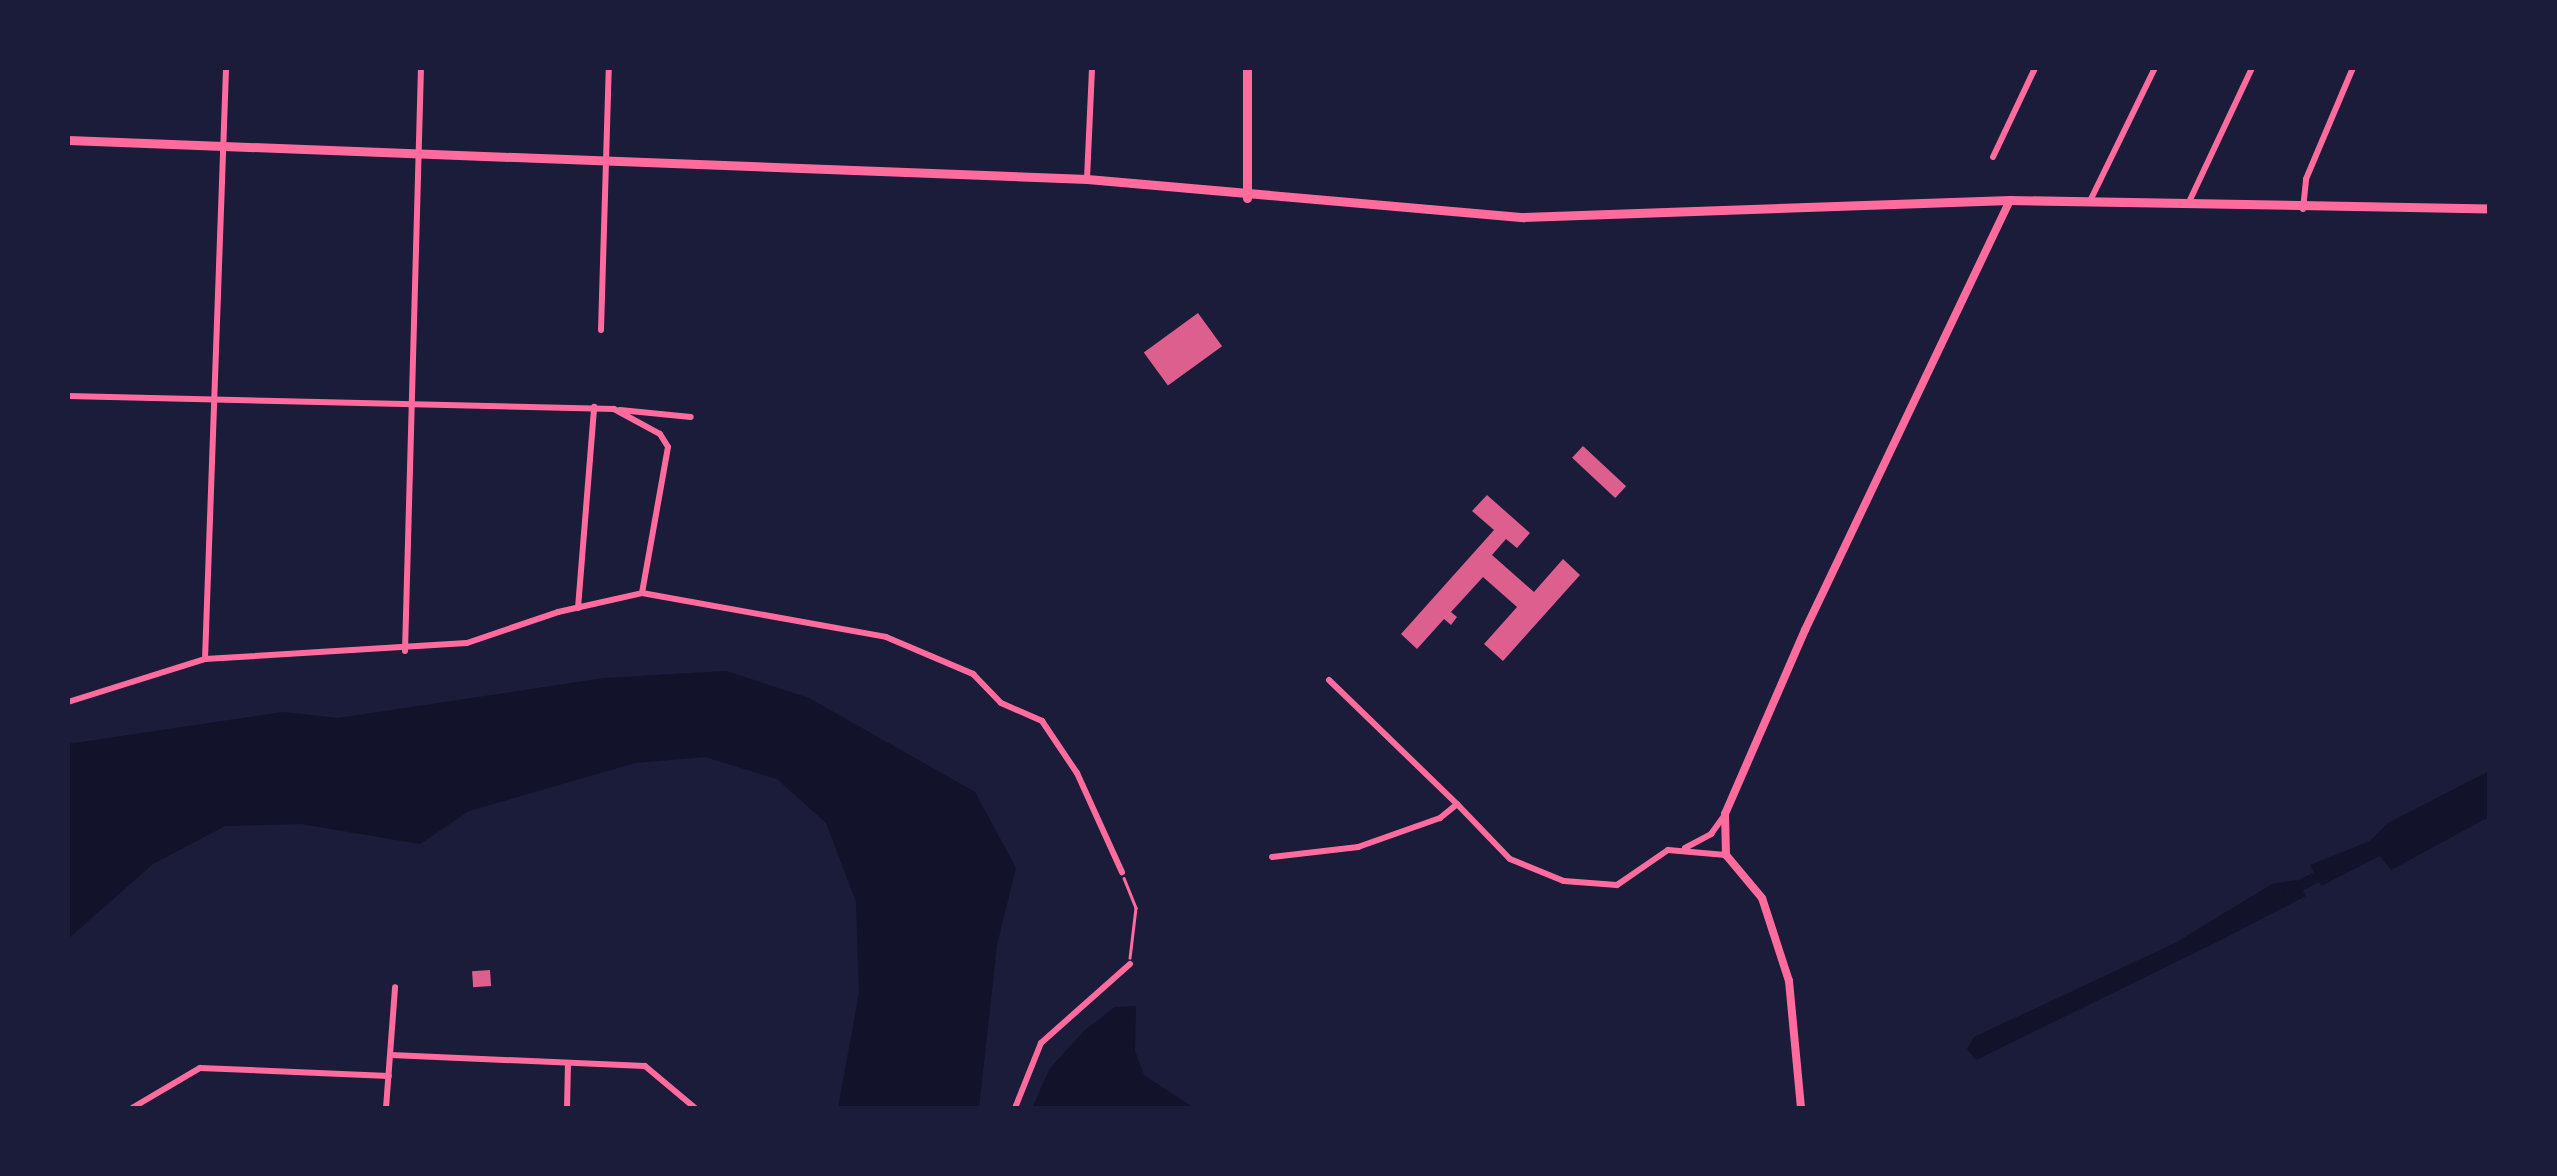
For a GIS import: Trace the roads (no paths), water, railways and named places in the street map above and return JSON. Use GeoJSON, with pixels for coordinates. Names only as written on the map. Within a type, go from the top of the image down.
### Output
{"type":"FeatureCollection","features":[{"type":"Feature","properties":{"kind":"main road"},"geometry":{"type":"LineString","coordinates":[[1246,198],[1247,68]]}},
{"type":"Feature","properties":{"kind":"main road"},"geometry":{"type":"LineString","coordinates":[[68,140],[1087,180],[1246,198],[1522,216],[2010,200],[2304,210],[2490,208]]}},
{"type":"Feature","properties":{"kind":"street"},"geometry":{"type":"LineString","coordinates":[[205,659],[210,398],[226,68]]}},
{"type":"Feature","properties":{"kind":"street"},"geometry":{"type":"LineString","coordinates":[[405,652],[421,68]]}},
{"type":"Feature","properties":{"kind":"street"},"geometry":{"type":"LineString","coordinates":[[601,330],[609,68]]}},
{"type":"Feature","properties":{"kind":"street"},"geometry":{"type":"LineString","coordinates":[[1087,180],[1092,68]]}},
{"type":"Feature","properties":{"kind":"street"},"geometry":{"type":"LineString","coordinates":[[1994,158],[2035,68]]}},
{"type":"Feature","properties":{"kind":"street"},"geometry":{"type":"LineString","coordinates":[[2090,202],[2155,68]]}},
{"type":"Feature","properties":{"kind":"street"},"geometry":{"type":"LineString","coordinates":[[2188,205],[2252,68]]}},
{"type":"Feature","properties":{"kind":"street"},"geometry":{"type":"LineString","coordinates":[[2304,210],[2306,179],[2354,68]]}},
{"type":"Feature","properties":{"kind":"street"},"geometry":{"type":"LineString","coordinates":[[1329,680],[1510,859],[1564,881],[1617,885],[1652,859],[1710,834],[1725,814],[1805,630],[2010,200]]}},
{"type":"Feature","properties":{"kind":"street"},"geometry":{"type":"LineString","coordinates":[[68,396],[413,407],[594,407],[692,417]]}},
{"type":"Feature","properties":{"kind":"street"},"geometry":{"type":"LineString","coordinates":[[578,608],[594,407]]}},
{"type":"Feature","properties":{"kind":"street"},"geometry":{"type":"LineString","coordinates":[[614,409],[660,434],[668,448],[667,474],[642,593]]}},
{"type":"Feature","properties":{"kind":"street"},"geometry":{"type":"LineString","coordinates":[[68,702],[205,659],[405,652],[466,643],[578,608],[642,593],[886,637],[972,674],[1001,703],[1042,720],[1077,773],[1122,872]]}},
{"type":"Feature","properties":{"kind":"street"},"geometry":{"type":"LineString","coordinates":[[1272,857],[1358,846],[1440,818],[1457,804]]}},
{"type":"Feature","properties":{"kind":"street"},"geometry":{"type":"LineString","coordinates":[[1725,814],[1726,856],[1762,898],[1789,981],[1801,1108]]}},
{"type":"Feature","properties":{"kind":"street"},"geometry":{"type":"LineString","coordinates":[[1682,849],[1726,856]]}},
{"type":"Feature","properties":{"kind":"street"},"geometry":{"type":"LineString","coordinates":[[1015,1108],[1041,1044],[1130,964]]}},
{"type":"Feature","properties":{"kind":"street"},"geometry":{"type":"LineString","coordinates":[[386,1108],[395,987]]}},
{"type":"Feature","properties":{"kind":"street"},"geometry":{"type":"LineString","coordinates":[[391,1055],[646,1066],[694,1108]]}},
{"type":"Feature","properties":{"kind":"street"},"geometry":{"type":"LineString","coordinates":[[567,1108],[568,1062]]}},
{"type":"Feature","properties":{"kind":"street"},"geometry":{"type":"LineString","coordinates":[[132,1108],[200,1068],[389,1076]]}},
{"type":"Feature","properties":{"kind":"waterway"},"geometry":{"type":"LineString","coordinates":[[2288,891],[2329,870]]}}]}
